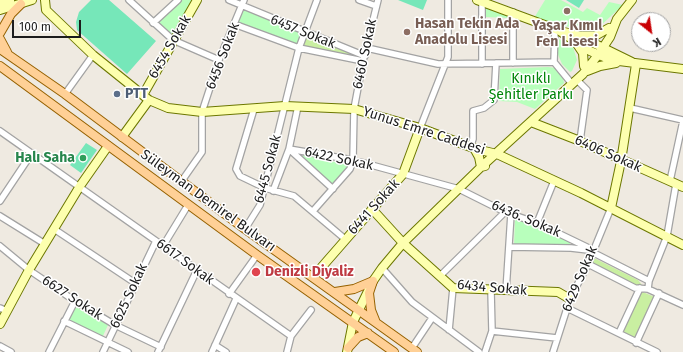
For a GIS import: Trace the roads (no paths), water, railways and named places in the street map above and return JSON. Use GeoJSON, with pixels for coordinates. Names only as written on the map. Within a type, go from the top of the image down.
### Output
{"type":"FeatureCollection","features":[{"type":"Feature","properties":{"kind":"main road"},"geometry":{"type":"LineString","coordinates":[[0,33],[11,14],[21,4]]}},
{"type":"Feature","properties":{"kind":"main road"},"geometry":{"type":"LineString","coordinates":[[0,39],[10,56]]}},
{"type":"Feature","properties":{"kind":"main road","name":"Süleyman Demirel Bulvarı"},"geometry":{"type":"LineString","coordinates":[[0,49],[65,94],[245,229],[359,309],[414,350]]}},
{"type":"Feature","properties":{"kind":"main road","name":"Süleyman Demirel Bulvarı"},"geometry":{"type":"LineString","coordinates":[[0,66],[188,205],[394,352]]}},
{"type":"Feature","properties":{"kind":"main road"},"geometry":{"type":"LineString","coordinates":[[335,292],[354,289],[373,280]]}},
{"type":"Feature","properties":{"kind":"main road"},"geometry":{"type":"LineString","coordinates":[[373,280],[369,293],[371,310],[375,321]]}},
{"type":"Feature","properties":{"kind":"main road"},"geometry":{"type":"LineString","coordinates":[[348,350],[358,337],[368,333]]}},
{"type":"Feature","properties":{"kind":"street"},"geometry":{"type":"LineString","coordinates":[[0,3],[10,0]]}},
{"type":"Feature","properties":{"kind":"street"},"geometry":{"type":"LineString","coordinates":[[0,10],[32,0]]}},
{"type":"Feature","properties":{"kind":"street","name":"Yunus Emre Caddesi"},"geometry":{"type":"LineString","coordinates":[[45,0],[46,10],[93,55],[146,97],[168,108],[202,112],[285,106],[354,109],[420,128],[473,148],[497,154],[611,208],[683,245]]}},
{"type":"Feature","properties":{"kind":"street"},"geometry":{"type":"LineString","coordinates":[[129,0],[152,23],[173,40],[219,60]]}},
{"type":"Feature","properties":{"kind":"street"},"geometry":{"type":"LineString","coordinates":[[152,23],[178,0]]}},
{"type":"Feature","properties":{"kind":"street","name":"6454 Sokak"},"geometry":{"type":"LineString","coordinates":[[122,137],[146,97],[173,40],[197,0]]}},
{"type":"Feature","properties":{"kind":"street","name":"6457 Sokak"},"geometry":{"type":"LineString","coordinates":[[229,0],[364,58]]}},
{"type":"Feature","properties":{"kind":"street","name":"6456 Sokak"},"geometry":{"type":"LineString","coordinates":[[181,182],[202,152],[202,112],[219,60],[244,0]]}},
{"type":"Feature","properties":{"kind":"street","name":"6445 Sokak"},"geometry":{"type":"LineString","coordinates":[[245,229],[260,205],[299,48],[317,0]]}},
{"type":"Feature","properties":{"kind":"street"},"geometry":{"type":"LineString","coordinates":[[360,0],[376,6]]}},
{"type":"Feature","properties":{"kind":"street","name":"6460 Sokak"},"geometry":{"type":"LineString","coordinates":[[353,160],[354,109],[364,58],[378,0]]}},
{"type":"Feature","properties":{"kind":"street"},"geometry":{"type":"LineString","coordinates":[[420,128],[448,57],[448,0]]}},
{"type":"Feature","properties":{"kind":"street"},"geometry":{"type":"LineString","coordinates":[[348,350],[352,322],[373,280],[382,268],[404,243],[481,167],[497,154],[579,76],[598,50],[617,19],[632,0]]}},
{"type":"Feature","properties":{"kind":"street"},"geometry":{"type":"LineString","coordinates":[[482,64],[479,1],[513,12],[563,32],[619,59],[636,64],[683,69]]}},
{"type":"Feature","properties":{"kind":"street"},"geometry":{"type":"LineString","coordinates":[[513,12],[513,63]]}},
{"type":"Feature","properties":{"kind":"street"},"geometry":{"type":"LineString","coordinates":[[234,24],[299,48],[364,58]]}},
{"type":"Feature","properties":{"kind":"street"},"geometry":{"type":"LineString","coordinates":[[576,39],[595,36],[612,28]]}},
{"type":"Feature","properties":{"kind":"street"},"geometry":{"type":"LineString","coordinates":[[612,28],[612,44],[619,59]]}},
{"type":"Feature","properties":{"kind":"street"},"geometry":{"type":"LineString","coordinates":[[554,62],[555,29]]}},
{"type":"Feature","properties":{"kind":"street"},"geometry":{"type":"LineString","coordinates":[[576,39],[583,53],[579,76]]}},
{"type":"Feature","properties":{"kind":"street"},"geometry":{"type":"LineString","coordinates":[[367,48],[438,64],[554,62],[579,76],[588,90],[580,141]]}},
{"type":"Feature","properties":{"kind":"street"},"geometry":{"type":"LineString","coordinates":[[65,94],[93,55]]}},
{"type":"Feature","properties":{"kind":"street"},"geometry":{"type":"LineString","coordinates":[[579,76],[619,59]]}},
{"type":"Feature","properties":{"kind":"street"},"geometry":{"type":"LineString","coordinates":[[481,167],[479,157],[473,148],[473,111],[484,108],[494,100],[496,64]]}},
{"type":"Feature","properties":{"kind":"street"},"geometry":{"type":"LineString","coordinates":[[611,208],[621,160],[636,64]]}},
{"type":"Feature","properties":{"kind":"street"},"geometry":{"type":"LineString","coordinates":[[273,190],[288,149],[298,106]]}},
{"type":"Feature","properties":{"kind":"street"},"geometry":{"type":"LineString","coordinates":[[254,108],[236,169],[240,176],[265,188],[294,196],[345,239]]}},
{"type":"Feature","properties":{"kind":"street"},"geometry":{"type":"LineString","coordinates":[[630,108],[683,120],[676,184],[667,236],[649,281],[648,289]]}},
{"type":"Feature","properties":{"kind":"street","name":"6406 Sokak"},"geometry":{"type":"LineString","coordinates":[[531,122],[580,141],[676,184]]}},
{"type":"Feature","properties":{"kind":"street","name":"6441 Sokak"},"geometry":{"type":"LineString","coordinates":[[313,277],[403,174],[420,128]]}},
{"type":"Feature","properties":{"kind":"street","name":"6617 Sokak"},"geometry":{"type":"LineString","coordinates":[[0,132],[80,186],[236,299],[291,336]]}},
{"type":"Feature","properties":{"kind":"street"},"geometry":{"type":"LineString","coordinates":[[473,148],[492,150],[509,142]]}},
{"type":"Feature","properties":{"kind":"street"},"geometry":{"type":"LineString","coordinates":[[481,167],[496,160],[511,161],[509,142]]}},
{"type":"Feature","properties":{"kind":"street"},"geometry":{"type":"LineString","coordinates":[[0,324],[3,309],[29,270],[80,186],[108,146]]}},
{"type":"Feature","properties":{"kind":"street"},"geometry":{"type":"LineString","coordinates":[[288,149],[333,189]]}},
{"type":"Feature","properties":{"kind":"street","name":"6422 Sokak"},"geometry":{"type":"LineString","coordinates":[[288,149],[353,160],[459,189]]}},
{"type":"Feature","properties":{"kind":"street"},"geometry":{"type":"LineString","coordinates":[[0,201],[32,153]]}},
{"type":"Feature","properties":{"kind":"street"},"geometry":{"type":"LineString","coordinates":[[313,211],[350,169],[353,160]]}},
{"type":"Feature","properties":{"kind":"street"},"geometry":{"type":"LineString","coordinates":[[537,223],[554,181]]}},
{"type":"Feature","properties":{"kind":"street","name":"6436. Sokak"},"geometry":{"type":"LineString","coordinates":[[459,189],[508,213],[537,223],[592,251]]}},
{"type":"Feature","properties":{"kind":"street"},"geometry":{"type":"LineString","coordinates":[[163,246],[188,205]]}},
{"type":"Feature","properties":{"kind":"street","name":"6429 Sokak"},"geometry":{"type":"LineString","coordinates":[[553,352],[569,304],[588,264],[592,251],[611,208]]}},
{"type":"Feature","properties":{"kind":"street","name":"6434 Sokak"},"geometry":{"type":"LineString","coordinates":[[372,210],[404,243],[453,288],[491,291],[558,292],[569,304]]}},
{"type":"Feature","properties":{"kind":"street"},"geometry":{"type":"LineString","coordinates":[[506,291],[509,247],[508,213]]}},
{"type":"Feature","properties":{"kind":"street"},"geometry":{"type":"LineString","coordinates":[[440,275],[508,213]]}},
{"type":"Feature","properties":{"kind":"street"},"geometry":{"type":"LineString","coordinates":[[0,216],[45,244]]}},
{"type":"Feature","properties":{"kind":"street"},"geometry":{"type":"LineString","coordinates":[[54,229],[135,283]]}},
{"type":"Feature","properties":{"kind":"street","name":"6625 Sokak"},"geometry":{"type":"LineString","coordinates":[[103,352],[156,241]]}},
{"type":"Feature","properties":{"kind":"street","name":"6627 Sokak"},"geometry":{"type":"LineString","coordinates":[[0,246],[29,270],[75,301],[159,350]]}},
{"type":"Feature","properties":{"kind":"street"},"geometry":{"type":"LineString","coordinates":[[509,247],[571,248],[592,251],[649,281]]}},
{"type":"Feature","properties":{"kind":"street"},"geometry":{"type":"LineString","coordinates":[[229,294],[257,255]]}},
{"type":"Feature","properties":{"kind":"street"},"geometry":{"type":"LineString","coordinates":[[588,264],[635,288],[648,289],[683,305]]}},
{"type":"Feature","properties":{"kind":"street"},"geometry":{"type":"LineString","coordinates":[[382,268],[412,302],[479,352]]}},
{"type":"Feature","properties":{"kind":"street"},"geometry":{"type":"LineString","coordinates":[[159,350],[196,270]]}},
{"type":"Feature","properties":{"kind":"street"},"geometry":{"type":"LineString","coordinates":[[450,330],[453,288]]}},
{"type":"Feature","properties":{"kind":"street"},"geometry":{"type":"LineString","coordinates":[[619,333],[640,288]]}},
{"type":"Feature","properties":{"kind":"street"},"geometry":{"type":"LineString","coordinates":[[485,352],[492,331],[491,291]]}},
{"type":"Feature","properties":{"kind":"street"},"geometry":{"type":"LineString","coordinates":[[636,343],[659,293]]}},
{"type":"Feature","properties":{"kind":"street"},"geometry":{"type":"LineString","coordinates":[[212,352],[236,299]]}},
{"type":"Feature","properties":{"kind":"street"},"geometry":{"type":"LineString","coordinates":[[49,352],[75,301]]}},
{"type":"Feature","properties":{"kind":"street"},"geometry":{"type":"LineString","coordinates":[[569,304],[650,351],[657,352]]}},
{"type":"Feature","properties":{"kind":"street"},"geometry":{"type":"LineString","coordinates":[[287,352],[291,336],[311,310]]}},
{"type":"Feature","properties":{"kind":"street"},"geometry":{"type":"LineString","coordinates":[[414,350],[432,318]]}},
{"type":"Feature","properties":{"kind":"street"},"geometry":{"type":"LineString","coordinates":[[64,321],[128,352]]}},
{"type":"Feature","properties":{"kind":"street"},"geometry":{"type":"LineString","coordinates":[[492,331],[557,338]]}},
{"type":"Feature","properties":{"kind":"street"},"geometry":{"type":"LineString","coordinates":[[216,345],[226,352]]}},
{"type":"Feature","properties":{"kind":"street"},"geometry":{"type":"LineString","coordinates":[[0,346],[11,352]]}},
{"type":"Feature","properties":{"kind":"place","name":"Yaşar Kımıl Fen Lisesi"},"geometry":{"type":"Point","coordinates":[567,11]}},
{"type":"Feature","properties":{"kind":"place","name":"Hasan Tekin Ada Anadolu Lisesi"},"geometry":{"type":"Point","coordinates":[407,32]}},
{"type":"Feature","properties":{"kind":"place","name":"PTT"},"geometry":{"type":"Point","coordinates":[117,94]}},
{"type":"Feature","properties":{"kind":"place","name":"Halı Saha"},"geometry":{"type":"Point","coordinates":[83,158]}},
{"type":"Feature","properties":{"kind":"place","name":"Denizli Diyaliz"},"geometry":{"type":"Point","coordinates":[256,272]}},
{"type":"Feature","properties":{"kind":"park label","name":"Kınıklı Şehitler Parkı"},"geometry":{"type":"Point","coordinates":[531,88]}}]}
